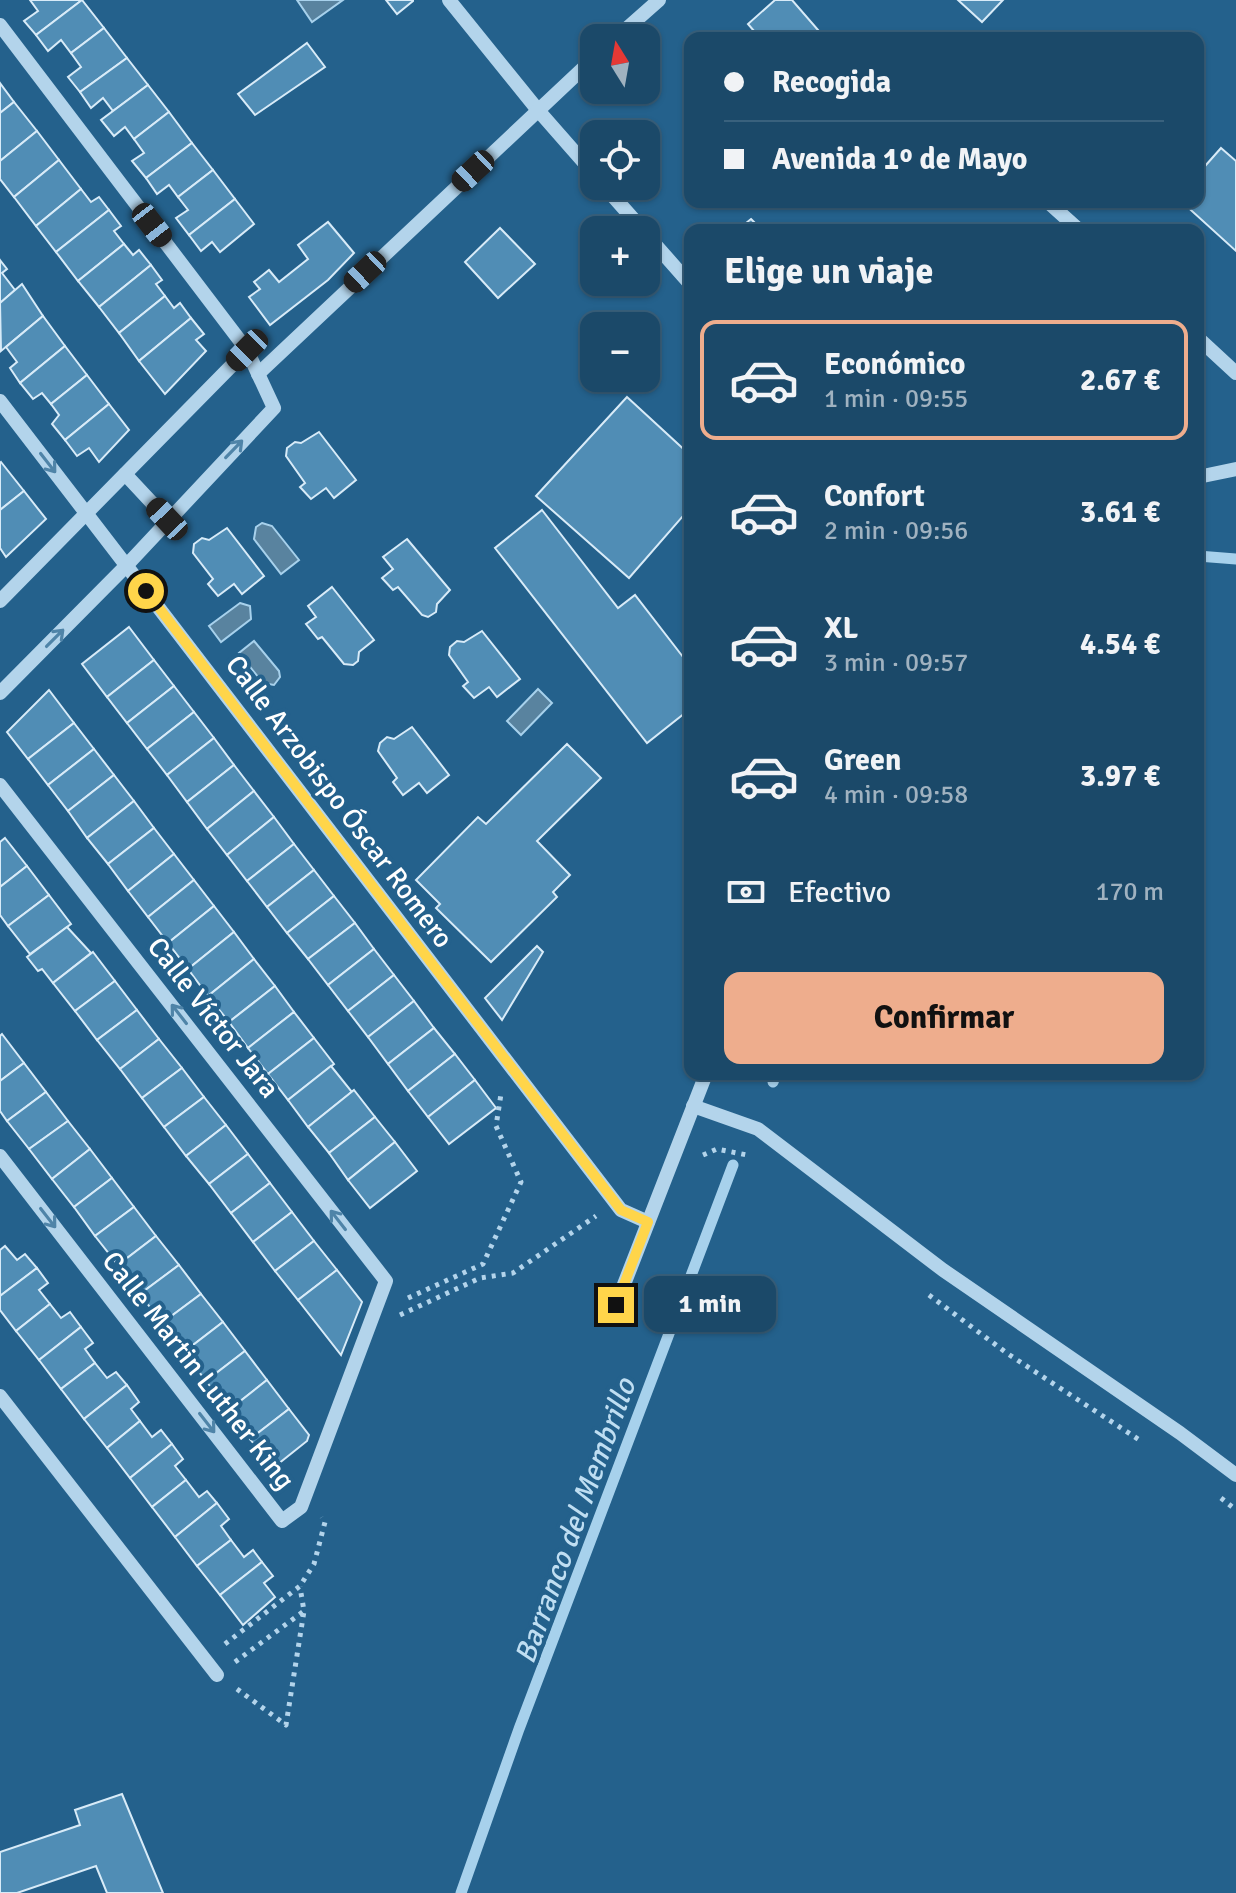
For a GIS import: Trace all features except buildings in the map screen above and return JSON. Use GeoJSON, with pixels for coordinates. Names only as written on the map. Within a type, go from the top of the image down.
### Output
{"type":"FeatureCollection","features":[{"type":"Feature","properties":{"kind":"street"},"geometry":{"type":"LineString","coordinates":[[449,0],[580,158]]}},
{"type":"Feature","properties":{"kind":"street"},"geometry":{"type":"LineString","coordinates":[[632,24],[659,0]]}},
{"type":"Feature","properties":{"kind":"street"},"geometry":{"type":"LineString","coordinates":[[0,25],[247,350],[274,408],[126,566],[0,693]]}},
{"type":"Feature","properties":{"kind":"street"},"geometry":{"type":"LineString","coordinates":[[258,374],[580,71]]}},
{"type":"Feature","properties":{"kind":"street"},"geometry":{"type":"LineString","coordinates":[[616,200],[630,216]]}},
{"type":"Feature","properties":{"kind":"street"},"geometry":{"type":"LineString","coordinates":[[1055,208],[1072,224]]}},
{"type":"Feature","properties":{"kind":"street"},"geometry":{"type":"LineString","coordinates":[[660,250],[684,277]]}},
{"type":"Feature","properties":{"kind":"street"},"geometry":{"type":"LineString","coordinates":[[1204,344],[1236,373]]}},
{"type":"Feature","properties":{"kind":"street"},"geometry":{"type":"LineString","coordinates":[[0,601],[247,350]]}},
{"type":"Feature","properties":{"kind":"street","name":"Calle Arzobispo Óscar Romero"},"geometry":{"type":"LineString","coordinates":[[0,401],[621,1210],[648,1222]]}},
{"type":"Feature","properties":{"kind":"street"},"geometry":{"type":"LineString","coordinates":[[1204,476],[1236,469]]}},
{"type":"Feature","properties":{"kind":"street"},"geometry":{"type":"LineString","coordinates":[[125,474],[167,519]]}},
{"type":"Feature","properties":{"kind":"street","name":"Calle Víctor Jara"},"geometry":{"type":"LineString","coordinates":[[0,785],[386,1281]]}},
{"type":"Feature","properties":{"kind":"street"},"geometry":{"type":"LineString","coordinates":[[616,1305],[704,1080]]}},
{"type":"Feature","properties":{"kind":"street"},"geometry":{"type":"LineString","coordinates":[[693,1106],[758,1129],[943,1270],[1236,1475]]}},
{"type":"Feature","properties":{"kind":"street","name":"Calle Martin Luther King"},"geometry":{"type":"LineString","coordinates":[[0,1156],[282,1521],[301,1507],[386,1281]]}},
{"type":"Feature","properties":{"kind":"street"},"geometry":{"type":"LineString","coordinates":[[0,1396],[217,1675]]}},
{"type":"Feature","properties":{"kind":"path"},"geometry":{"type":"LineString","coordinates":[[380,1299],[394,1304],[483,1264],[521,1182],[496,1126],[503,1084],[511,1067]]}},
{"type":"Feature","properties":{"kind":"path"},"geometry":{"type":"LineString","coordinates":[[697,1157],[717,1149],[754,1156]]}},
{"type":"Feature","properties":{"kind":"path"},"geometry":{"type":"LineString","coordinates":[[388,1320],[480,1278],[513,1273],[601,1213]]}},
{"type":"Feature","properties":{"kind":"path"},"geometry":{"type":"LineString","coordinates":[[927,1294],[1008,1354],[1146,1445]]}},
{"type":"Feature","properties":{"kind":"path"},"geometry":{"type":"LineString","coordinates":[[1214,1493],[1236,1510]]}},
{"type":"Feature","properties":{"kind":"path"},"geometry":{"type":"LineString","coordinates":[[216,1652],[300,1586],[314,1564],[325,1522],[315,1506]]}},
{"type":"Feature","properties":{"kind":"path"},"geometry":{"type":"LineString","coordinates":[[300,1586],[304,1611],[286,1725],[217,1675],[304,1611]]}},
{"type":"Feature","properties":{"kind":"water"},"geometry":{"type":"Polygon","coordinates":[[[297,0],[343,0],[312,22],[297,0]]]}},
{"type":"Feature","properties":{"kind":"water"},"geometry":{"type":"Polygon","coordinates":[[[262,523],[272,526],[299,560],[281,574],[254,539],[256,527],[262,523]]]}},
{"type":"Feature","properties":{"kind":"water"},"geometry":{"type":"Polygon","coordinates":[[[240,603],[250,606],[251,619],[221,642],[209,626],[240,603]]]}},
{"type":"Feature","properties":{"kind":"water"},"geometry":{"type":"Polygon","coordinates":[[[254,641],[279,671],[280,677],[274,685],[263,683],[239,653],[254,641]]]}},
{"type":"Feature","properties":{"kind":"water"},"geometry":{"type":"Polygon","coordinates":[[[538,689],[552,703],[521,735],[507,721],[538,689]]]}},
{"type":"Feature","properties":{"kind":"waterway","name":"Barranco del Membrillo"},"geometry":{"type":"LineString","coordinates":[[1204,556],[1236,559]]}},
{"type":"Feature","properties":{"kind":"waterway","name":"Barranco del Membrillo"},"geometry":{"type":"LineString","coordinates":[[461,1893],[519,1729],[733,1165]]}},
{"type":"Feature","properties":{"kind":"route"},"geometry":{"type":"LineString","coordinates":[[146,591],[621,1210],[648,1222],[616,1305]]}}]}
